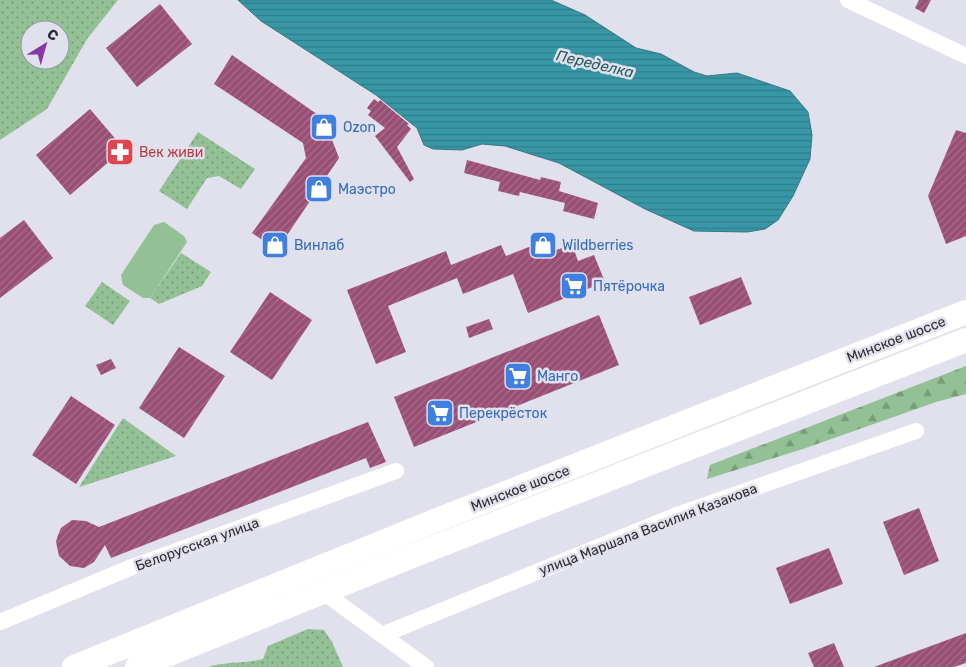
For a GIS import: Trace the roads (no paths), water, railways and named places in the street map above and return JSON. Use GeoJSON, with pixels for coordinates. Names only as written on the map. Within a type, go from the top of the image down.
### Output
{"type":"FeatureCollection","features":[{"type":"Feature","properties":{"kind":"highway","name":"Минское шоссе"},"geometry":{"type":"LineString","coordinates":[[74,667],[432,522],[966,312]]}},
{"type":"Feature","properties":{"kind":"highway","name":"Минское шоссе"},"geometry":{"type":"LineString","coordinates":[[137,667],[966,340]]}},
{"type":"Feature","properties":{"kind":"street"},"geometry":{"type":"LineString","coordinates":[[848,0],[966,56]]}},
{"type":"Feature","properties":{"kind":"street","name":"улица Маршала Василия Казакова"},"geometry":{"type":"LineString","coordinates":[[382,635],[677,515],[916,431]]}},
{"type":"Feature","properties":{"kind":"street","name":"Белорусская улица"},"geometry":{"type":"LineString","coordinates":[[0,622],[132,567],[396,471]]}},
{"type":"Feature","properties":{"kind":"street"},"geometry":{"type":"LineString","coordinates":[[324,592],[426,667]]}},
{"type":"Feature","properties":{"kind":"water","name":"Переделка"},"geometry":{"type":"Polygon","coordinates":[[[238,0],[551,0],[585,15],[636,48],[661,54],[694,72],[707,76],[737,73],[790,91],[808,112],[812,135],[810,159],[793,196],[778,220],[765,229],[747,232],[694,231],[645,209],[559,163],[505,146],[482,144],[462,150],[433,149],[424,145],[417,128],[376,95],[261,21],[238,0]]]}},
{"type":"Feature","properties":{"kind":"place","name":"Ozon"},"geometry":{"type":"Point","coordinates":[324,127]}},
{"type":"Feature","properties":{"kind":"place","name":"Век живи"},"geometry":{"type":"Point","coordinates":[120,152]}},
{"type":"Feature","properties":{"kind":"place","name":"Маэстро"},"geometry":{"type":"Point","coordinates":[319,189]}},
{"type":"Feature","properties":{"kind":"place","name":"Винлаб"},"geometry":{"type":"Point","coordinates":[275,245]}},
{"type":"Feature","properties":{"kind":"place","name":"Wildberries"},"geometry":{"type":"Point","coordinates":[543,245]}},
{"type":"Feature","properties":{"kind":"place","name":"Пятёрочка"},"geometry":{"type":"Point","coordinates":[574,286]}},
{"type":"Feature","properties":{"kind":"place","name":"Манго"},"geometry":{"type":"Point","coordinates":[518,376]}},
{"type":"Feature","properties":{"kind":"place","name":"Перекрёсток"},"geometry":{"type":"Point","coordinates":[440,413]}}]}
